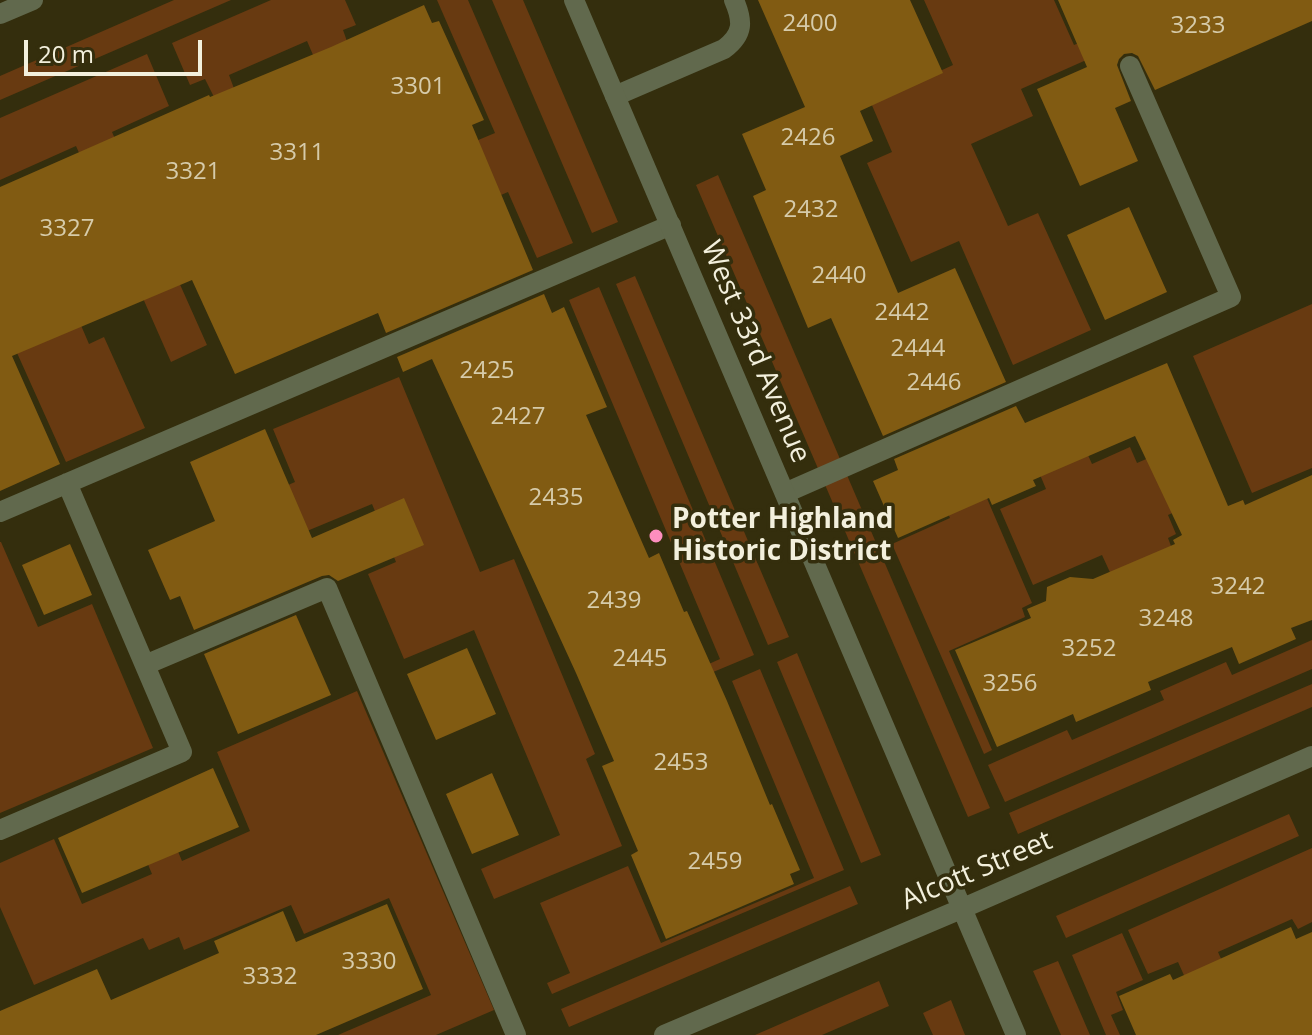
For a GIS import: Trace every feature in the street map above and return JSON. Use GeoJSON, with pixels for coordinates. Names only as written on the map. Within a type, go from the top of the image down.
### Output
{"type":"FeatureCollection","features":[{"type":"Feature","properties":{"kind":"street"},"geometry":{"type":"LineString","coordinates":[[0,14],[33,0]]}},
{"type":"Feature","properties":{"kind":"street","name":"West 33rd Avenue"},"geometry":{"type":"LineString","coordinates":[[574,0],[1016,1035]]}},
{"type":"Feature","properties":{"kind":"street"},"geometry":{"type":"LineString","coordinates":[[615,96],[732,43],[738,34],[741,15],[734,0]]}},
{"type":"Feature","properties":{"kind":"street"},"geometry":{"type":"LineString","coordinates":[[785,493],[1231,297],[1130,66]]}},
{"type":"Feature","properties":{"kind":"street"},"geometry":{"type":"LineString","coordinates":[[0,512],[671,225]]}},
{"type":"Feature","properties":{"kind":"street"},"geometry":{"type":"LineString","coordinates":[[0,830],[182,752],[67,483]]}},
{"type":"Feature","properties":{"kind":"street"},"geometry":{"type":"LineString","coordinates":[[145,665],[327,588],[516,1035]]}},
{"type":"Feature","properties":{"kind":"street","name":"Alcott Street"},"geometry":{"type":"LineString","coordinates":[[664,1035],[1312,756]]}},
{"type":"Feature","properties":{"kind":"shaded area"},"geometry":{"type":"Polygon","coordinates":[[[174,0],[231,0],[0,100],[0,76],[174,0]]]}},
{"type":"Feature","properties":{"kind":"shaded area"},"geometry":{"type":"Polygon","coordinates":[[[271,0],[345,0],[356,25],[343,30],[393,240],[307,41],[229,75],[236,94],[217,103],[205,79],[190,85],[172,43],[271,0]]]}},
{"type":"Feature","properties":{"kind":"shaded area"},"geometry":{"type":"Polygon","coordinates":[[[437,0],[468,0],[573,243],[537,258],[508,192],[482,203],[459,148],[495,133],[437,0]]]}},
{"type":"Feature","properties":{"kind":"shaded area"},"geometry":{"type":"Polygon","coordinates":[[[492,0],[523,0],[618,222],[592,233],[492,0]]]}},
{"type":"Feature","properties":{"kind":"shaded area"},"geometry":{"type":"Polygon","coordinates":[[[924,0],[1054,0],[1074,45],[1132,20],[1138,37],[1021,89],[1033,116],[971,144],[1008,226],[1038,213],[1091,330],[1013,365],[959,241],[911,262],[867,163],[892,152],[871,103],[953,65],[924,0]]]}},
{"type":"Feature","properties":{"kind":"shaded area"},"geometry":{"type":"Polygon","coordinates":[[[147,54],[169,106],[112,132],[207,345],[171,362],[76,146],[0,180],[0,118],[147,54]]]}},
{"type":"Feature","properties":{"kind":"shaded area"},"geometry":{"type":"Polygon","coordinates":[[[718,175],[990,808],[968,817],[696,185],[718,175]]]}},
{"type":"Feature","properties":{"kind":"shaded area"},"geometry":{"type":"Polygon","coordinates":[[[0,188],[77,316],[89,344],[104,337],[145,428],[66,462],[0,315],[0,188]]]}},
{"type":"Feature","properties":{"kind":"shaded area"},"geometry":{"type":"Polygon","coordinates":[[[635,276],[789,637],[768,645],[616,284],[635,276]]]}},
{"type":"Feature","properties":{"kind":"shaded area"},"geometry":{"type":"Polygon","coordinates":[[[599,287],[754,655],[706,675],[702,667],[720,659],[569,300],[599,287]]]}},
{"type":"Feature","properties":{"kind":"shaded area"},"geometry":{"type":"Polygon","coordinates":[[[1312,304],[1312,468],[1252,493],[1193,356],[1312,304]]]}},
{"type":"Feature","properties":{"kind":"shaded area"},"geometry":{"type":"Polygon","coordinates":[[[399,377],[480,572],[514,559],[595,754],[586,759],[622,846],[494,899],[481,869],[560,835],[474,630],[404,659],[368,574],[396,562],[372,504],[254,553],[235,508],[295,482],[273,429],[399,377]]]}},
{"type":"Feature","properties":{"kind":"shaded area"},"geometry":{"type":"Polygon","coordinates":[[[1066,406],[1092,464],[1130,447],[1137,463],[1181,444],[1205,498],[1168,515],[1176,534],[1168,538],[1174,554],[1114,581],[1102,555],[1033,585],[1000,509],[1046,489],[1020,427],[1066,406]]]}},
{"type":"Feature","properties":{"kind":"shaded area"},"geometry":{"type":"Polygon","coordinates":[[[964,445],[1032,603],[1022,608],[1025,617],[949,651],[992,750],[984,754],[892,544],[950,518],[926,461],[964,445]]]}},
{"type":"Feature","properties":{"kind":"shaded area"},"geometry":{"type":"Polygon","coordinates":[[[0,542],[38,627],[92,604],[153,748],[0,813],[0,542]]]}},
{"type":"Feature","properties":{"kind":"shaded area"},"geometry":{"type":"Polygon","coordinates":[[[1312,640],[1312,669],[1005,802],[988,765],[1067,730],[1072,740],[1164,700],[1160,691],[1226,662],[1232,675],[1312,640]]]}},
{"type":"Feature","properties":{"kind":"shaded area"},"geometry":{"type":"Polygon","coordinates":[[[797,653],[881,855],[861,863],[777,662],[797,653]]]}},
{"type":"Feature","properties":{"kind":"shaded area"},"geometry":{"type":"Polygon","coordinates":[[[760,669],[844,870],[552,994],[547,983],[570,973],[540,903],[628,866],[661,943],[814,878],[732,681],[760,669]]]}},
{"type":"Feature","properties":{"kind":"shaded area"},"geometry":{"type":"Polygon","coordinates":[[[1312,684],[1312,707],[1018,834],[1009,813],[1312,684]]]}},
{"type":"Feature","properties":{"kind":"shaded area"},"geometry":{"type":"Polygon","coordinates":[[[357,691],[494,1010],[436,1035],[338,1035],[431,995],[389,898],[304,934],[291,905],[184,950],[179,937],[149,950],[143,938],[34,985],[0,907],[0,863],[54,839],[82,904],[152,874],[126,812],[156,799],[182,861],[250,831],[217,752],[357,691]]]}},
{"type":"Feature","properties":{"kind":"shaded area"},"geometry":{"type":"Polygon","coordinates":[[[1289,814],[1299,836],[1066,938],[1056,916],[1289,814]]]}},
{"type":"Feature","properties":{"kind":"shaded area"},"geometry":{"type":"Polygon","coordinates":[[[1312,848],[1312,922],[1298,929],[1292,919],[1218,952],[1255,1035],[1211,1035],[1178,962],[1148,974],[1128,930],[1312,848]]]}},
{"type":"Feature","properties":{"kind":"shaded area"},"geometry":{"type":"Polygon","coordinates":[[[850,886],[858,904],[569,1027],[561,1009],[850,886]]]}},
{"type":"Feature","properties":{"kind":"shaded area"},"geometry":{"type":"Polygon","coordinates":[[[1122,933],[1143,980],[1116,992],[1123,1010],[1111,1015],[1120,1035],[1106,1035],[1072,955],[1122,933]]]}},
{"type":"Feature","properties":{"kind":"shaded area"},"geometry":{"type":"Polygon","coordinates":[[[1058,961],[1090,1035],[1061,1035],[1033,971],[1058,961]]]}},
{"type":"Feature","properties":{"kind":"shaded area"},"geometry":{"type":"Polygon","coordinates":[[[879,981],[889,1006],[822,1035],[755,1035],[879,981]]]}},
{"type":"Feature","properties":{"kind":"shaded area"},"geometry":{"type":"Polygon","coordinates":[[[951,1000],[965,1035],[933,1035],[923,1013],[951,1000]]]}},
{"type":"Feature","properties":{"kind":"building"},"geometry":{"type":"Polygon","coordinates":[[[758,0],[910,0],[943,73],[860,111],[873,141],[840,156],[898,293],[955,268],[1006,382],[883,436],[831,318],[808,328],[753,196],[766,190],[742,134],[805,107],[758,0]]]}},
{"type":"Feature","properties":{"kind":"building"},"geometry":{"type":"Polygon","coordinates":[[[1058,0],[1312,0],[1312,21],[1155,90],[1138,56],[1124,54],[1117,65],[1131,101],[1115,108],[1138,161],[1080,186],[1037,89],[1087,67],[1058,0]]]}},
{"type":"Feature","properties":{"kind":"building"},"geometry":{"type":"Polygon","coordinates":[[[424,5],[432,23],[439,21],[484,120],[472,125],[533,270],[386,333],[378,313],[235,374],[192,280],[12,356],[60,464],[0,491],[0,187],[424,5]]]}},
{"type":"Feature","properties":{"kind":"building"},"geometry":{"type":"Polygon","coordinates":[[[1129,207],[1167,292],[1105,320],[1067,235],[1129,207]]]}},
{"type":"Feature","properties":{"kind":"building"},"geometry":{"type":"Polygon","coordinates":[[[544,294],[552,313],[564,307],[607,407],[586,415],[649,558],[659,553],[684,612],[687,611],[800,870],[790,874],[794,884],[666,939],[631,855],[638,851],[602,766],[614,761],[432,359],[403,372],[397,357],[544,294]]]}},
{"type":"Feature","properties":{"kind":"building"},"geometry":{"type":"Polygon","coordinates":[[[1167,363],[1228,506],[1243,500],[1245,505],[1312,475],[1312,620],[1291,628],[1296,639],[1239,664],[1232,647],[1148,682],[1151,690],[1076,722],[1073,714],[997,747],[955,650],[1031,618],[1027,609],[1046,601],[1047,587],[1070,577],[1093,579],[1175,544],[1173,540],[1182,535],[1135,436],[1033,480],[1036,486],[992,505],[989,498],[898,538],[873,481],[898,470],[894,459],[1016,406],[1025,423],[1167,363]]]}},
{"type":"Feature","properties":{"kind":"building"},"geometry":{"type":"Polygon","coordinates":[[[265,429],[312,538],[404,498],[424,545],[338,581],[329,575],[322,576],[194,630],[180,596],[170,600],[148,550],[215,521],[190,462],[265,429]]]}},
{"type":"Feature","properties":{"kind":"building"},"geometry":{"type":"Polygon","coordinates":[[[70,544],[92,595],[44,615],[22,565],[70,544]]]}},
{"type":"Feature","properties":{"kind":"building"},"geometry":{"type":"Polygon","coordinates":[[[296,615],[331,695],[238,734],[204,654],[296,615]]]}},
{"type":"Feature","properties":{"kind":"building"},"geometry":{"type":"Polygon","coordinates":[[[467,648],[496,714],[436,740],[407,674],[467,648]]]}},
{"type":"Feature","properties":{"kind":"building"},"geometry":{"type":"Polygon","coordinates":[[[213,768],[239,827],[82,893],[58,838],[213,768]]]}},
{"type":"Feature","properties":{"kind":"building"},"geometry":{"type":"Polygon","coordinates":[[[492,773],[519,835],[472,854],[446,794],[492,773]]]}},
{"type":"Feature","properties":{"kind":"building"},"geometry":{"type":"Polygon","coordinates":[[[387,904],[423,989],[316,1035],[0,1035],[0,1011],[97,969],[111,1000],[219,953],[214,941],[283,911],[296,942],[387,904]]]}},
{"type":"Feature","properties":{"kind":"building"},"geometry":{"type":"Polygon","coordinates":[[[1291,927],[1296,939],[1312,932],[1312,1035],[1136,1035],[1119,996],[1170,974],[1173,980],[1291,927]]]}},
{"type":"Feature","properties":{"kind":"place","name":"Potter Highland Historic District"},"geometry":{"type":"Point","coordinates":[656,536]}}]}
